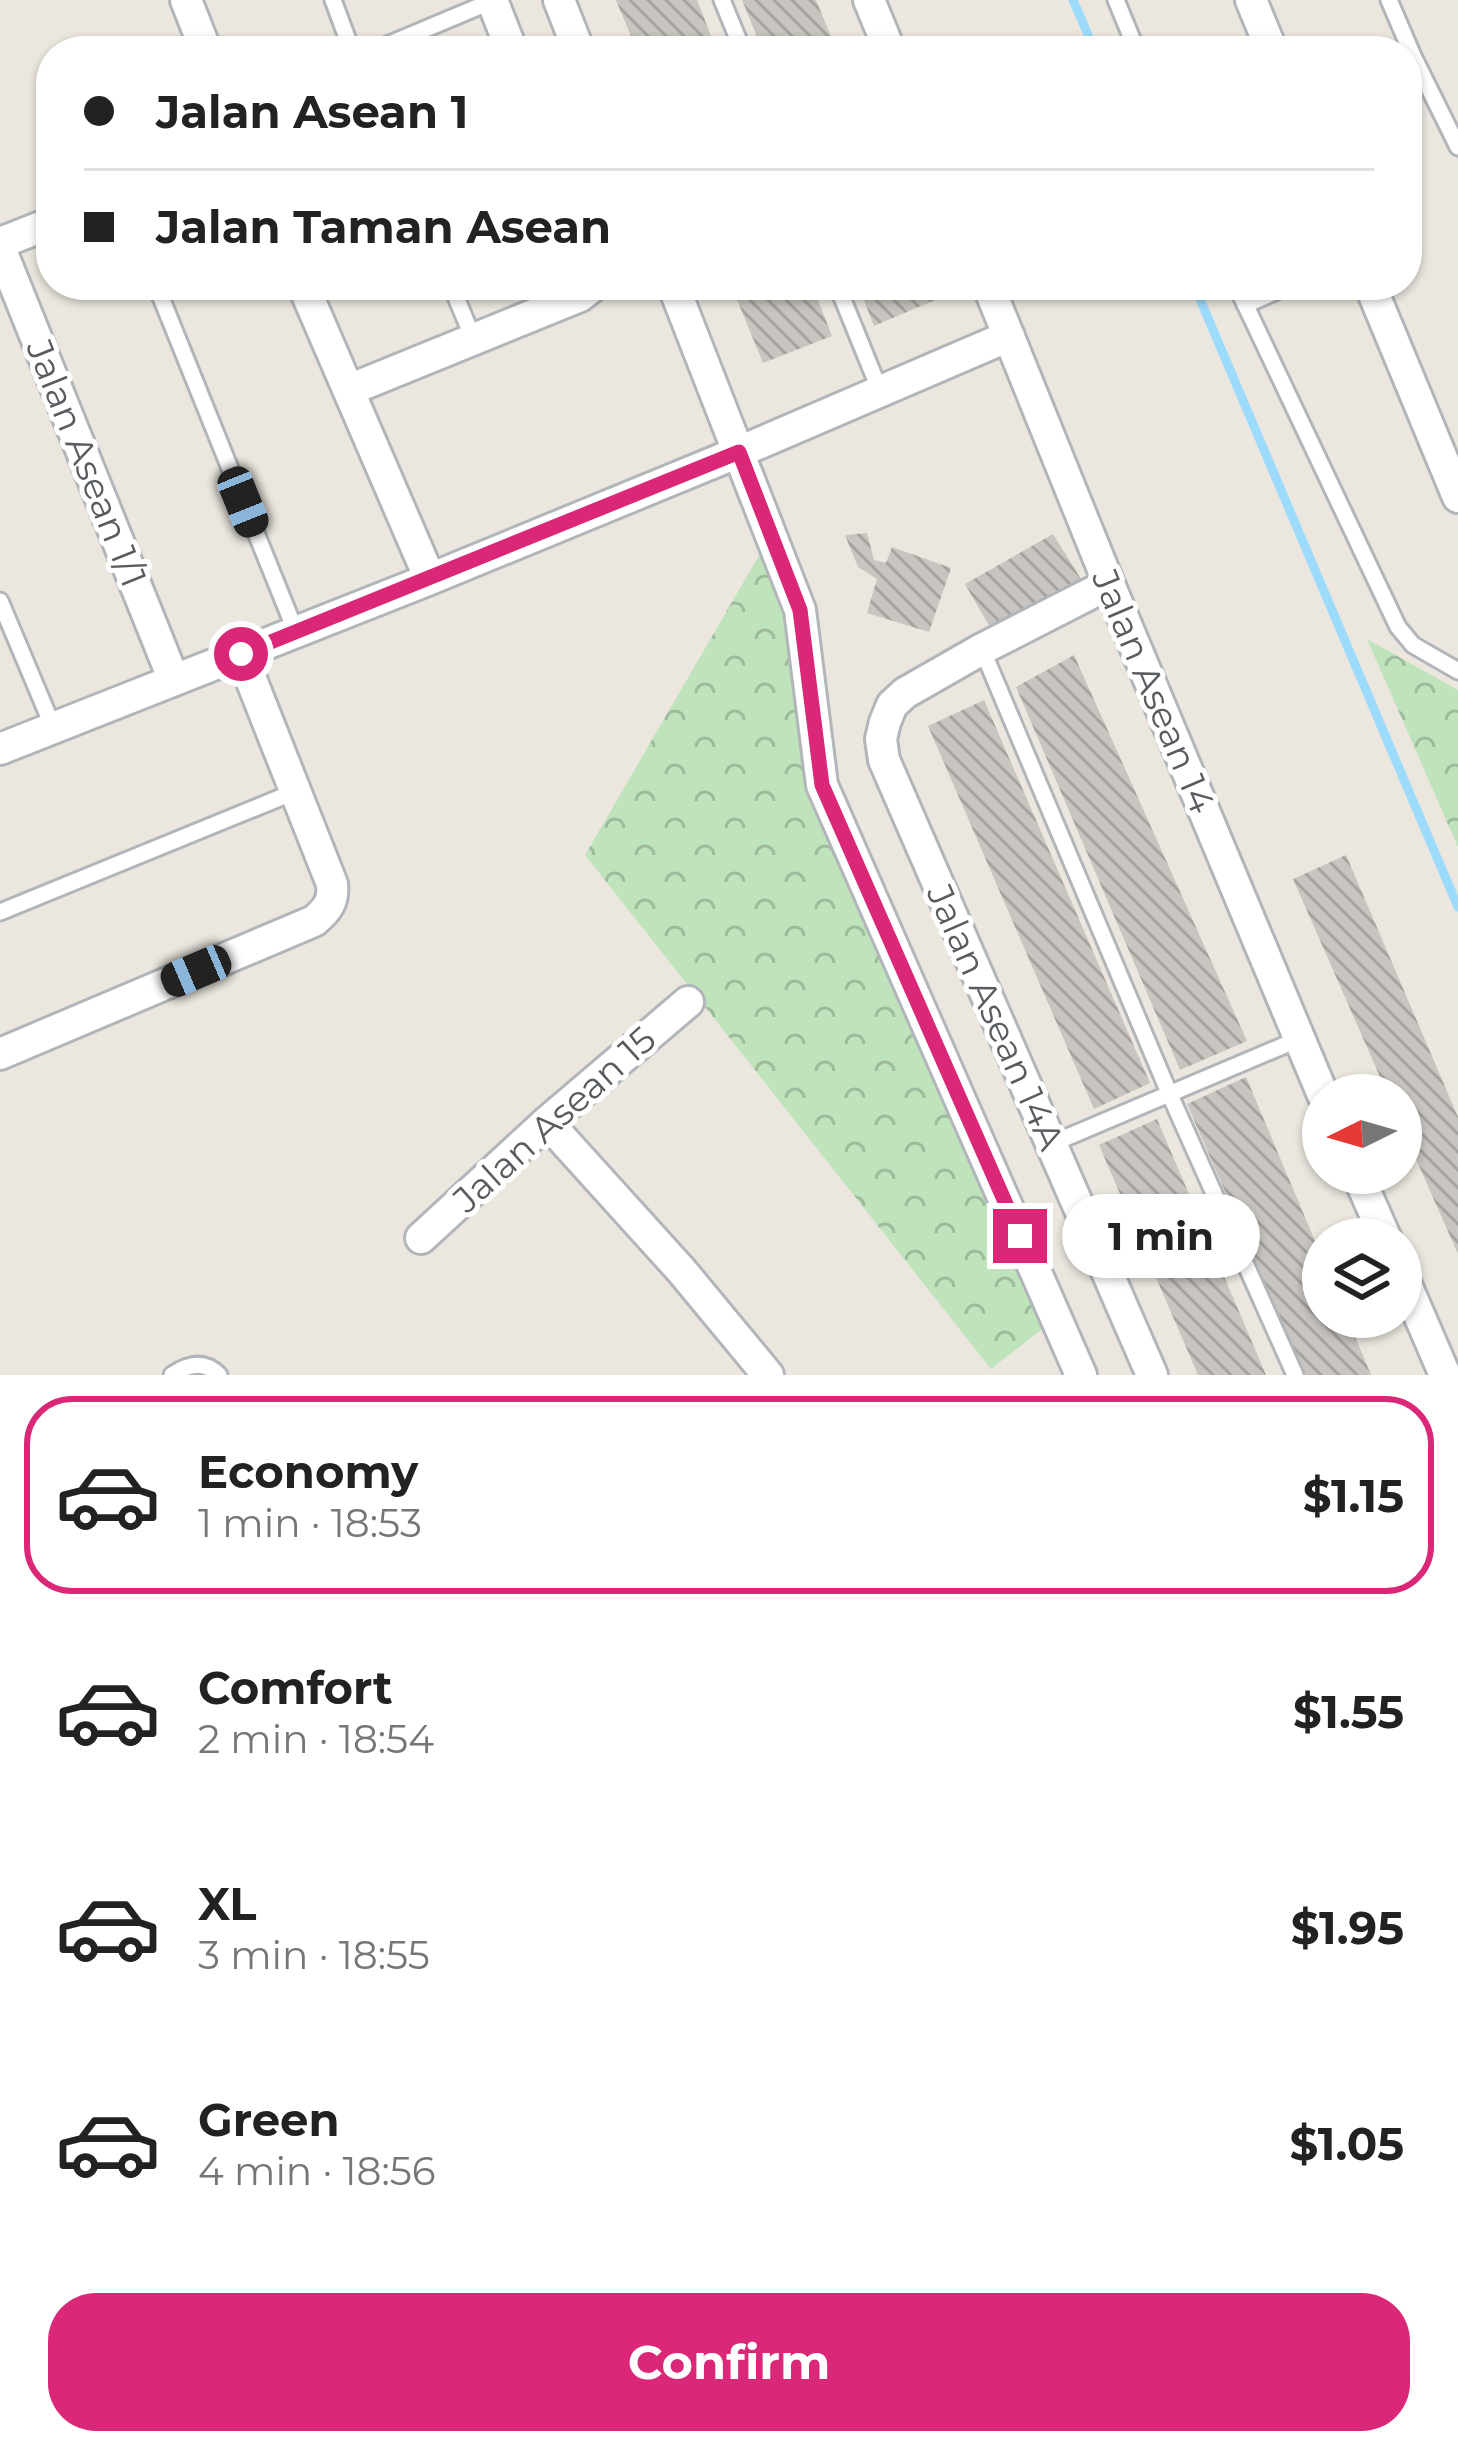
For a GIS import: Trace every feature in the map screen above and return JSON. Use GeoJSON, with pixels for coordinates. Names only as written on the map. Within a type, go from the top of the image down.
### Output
{"type":"FeatureCollection","features":[{"type":"Feature","properties":{"kind":"street"},"geometry":{"type":"LineString","coordinates":[[186,0],[200,36]]}},
{"type":"Feature","properties":{"kind":"street"},"geometry":{"type":"LineString","coordinates":[[559,0],[573,36]]}},
{"type":"Feature","properties":{"kind":"street"},"geometry":{"type":"LineString","coordinates":[[869,0],[884,36]]}},
{"type":"Feature","properties":{"kind":"street"},"geometry":{"type":"LineString","coordinates":[[1251,0],[1266,36]]}},
{"type":"Feature","properties":{"kind":"street"},"geometry":{"type":"LineString","coordinates":[[492,1],[506,36]]}},
{"type":"Feature","properties":{"kind":"street"},"geometry":{"type":"LineString","coordinates":[[0,245],[36,229]]}},
{"type":"Feature","properties":{"kind":"street","name":"Jalan Asean 1/1"},"geometry":{"type":"LineString","coordinates":[[0,245],[173,678]]}},
{"type":"Feature","properties":{"kind":"street"},"geometry":{"type":"LineString","coordinates":[[310,300],[430,579]]}},
{"type":"Feature","properties":{"kind":"street"},"geometry":{"type":"LineString","coordinates":[[349,391],[570,300]]}},
{"type":"Feature","properties":{"kind":"street"},"geometry":{"type":"LineString","coordinates":[[679,300],[800,610],[822,785],[1081,1375]]}},
{"type":"Feature","properties":{"kind":"street","name":"Jalan Asean 14"},"geometry":{"type":"LineString","coordinates":[[994,300],[1315,1074]]}},
{"type":"Feature","properties":{"kind":"street"},"geometry":{"type":"LineString","coordinates":[[1376,300],[1458,497]]}},
{"type":"Feature","properties":{"kind":"street"},"geometry":{"type":"LineString","coordinates":[[0,749],[430,579],[1009,336]]}},
{"type":"Feature","properties":{"kind":"street"},"geometry":{"type":"LineString","coordinates":[[982,649],[1109,584]]}},
{"type":"Feature","properties":{"kind":"street","name":"Jalan Asean 14A"},"geometry":{"type":"LineString","coordinates":[[982,649],[892,704],[881,739],[884,760],[1152,1375]]}},
{"type":"Feature","properties":{"kind":"street"},"geometry":{"type":"LineString","coordinates":[[0,1054],[314,921],[326,911],[333,898],[332,884],[241,654]]}},
{"type":"Feature","properties":{"kind":"street","name":"Jalan Asean 15"},"geometry":{"type":"LineString","coordinates":[[421,1238],[688,1001]]}},
{"type":"Feature","properties":{"kind":"street"},"geometry":{"type":"LineString","coordinates":[[547,1122],[768,1375]]}},
{"type":"Feature","properties":{"kind":"street"},"geometry":{"type":"LineString","coordinates":[[1422,1322],[1445,1375]]}},
{"type":"Feature","properties":{"kind":"lane"},"geometry":{"type":"LineString","coordinates":[[333,0],[346,36]]}},
{"type":"Feature","properties":{"kind":"lane"},"geometry":{"type":"LineString","coordinates":[[722,0],[736,36]]}},
{"type":"Feature","properties":{"kind":"lane"},"geometry":{"type":"LineString","coordinates":[[1116,0],[1131,36]]}},
{"type":"Feature","properties":{"kind":"lane"},"geometry":{"type":"LineString","coordinates":[[1389,0],[1404,36]]}},
{"type":"Feature","properties":{"kind":"lane"},"geometry":{"type":"LineString","coordinates":[[409,36],[492,1]]}},
{"type":"Feature","properties":{"kind":"lane"},"geometry":{"type":"LineString","coordinates":[[1422,74],[1458,147]]}},
{"type":"Feature","properties":{"kind":"lane"},"geometry":{"type":"LineString","coordinates":[[162,300],[296,632]]}},
{"type":"Feature","properties":{"kind":"lane"},"geometry":{"type":"LineString","coordinates":[[457,300],[473,338]]}},
{"type":"Feature","properties":{"kind":"lane"},"geometry":{"type":"LineString","coordinates":[[843,300],[880,391]]}},
{"type":"Feature","properties":{"kind":"lane"},"geometry":{"type":"LineString","coordinates":[[1243,300],[1398,627],[1414,645],[1458,671]]}},
{"type":"Feature","properties":{"kind":"lane"},"geometry":{"type":"LineString","coordinates":[[1245,305],[1256,300]]}},
{"type":"Feature","properties":{"kind":"lane"},"geometry":{"type":"LineString","coordinates":[[0,602],[53,727]]}},
{"type":"Feature","properties":{"kind":"lane"},"geometry":{"type":"LineString","coordinates":[[982,649],[1170,1095],[1295,1375]]}},
{"type":"Feature","properties":{"kind":"lane"},"geometry":{"type":"LineString","coordinates":[[0,912],[294,792]]}},
{"type":"Feature","properties":{"kind":"lane"},"geometry":{"type":"LineString","coordinates":[[1052,1144],[1299,1039]]}},
{"type":"Feature","properties":{"kind":"lane"},"geometry":{"type":"LineString","coordinates":[[172,1375],[186,1366],[205,1365],[219,1375]]}},
{"type":"Feature","properties":{"kind":"green space"},"geometry":{"type":"Polygon","coordinates":[[[772,533],[819,767],[1056,1318],[991,1369],[585,855],[772,533]]]}},
{"type":"Feature","properties":{"kind":"green space"},"geometry":{"type":"Polygon","coordinates":[[[1367,639],[1458,690],[1458,847],[1367,639]]]}},
{"type":"Feature","properties":{"kind":"building"},"geometry":{"type":"Polygon","coordinates":[[[616,0],[697,0],[711,36],[631,36],[616,0]]]}},
{"type":"Feature","properties":{"kind":"building"},"geometry":{"type":"Polygon","coordinates":[[[742,0],[816,0],[831,36],[757,36],[742,0]]]}},
{"type":"Feature","properties":{"kind":"building"},"geometry":{"type":"Polygon","coordinates":[[[737,300],[818,300],[832,336],[763,363],[737,300]]]}},
{"type":"Feature","properties":{"kind":"building"},"geometry":{"type":"Polygon","coordinates":[[[864,300],[935,300],[874,326],[864,300]]]}},
{"type":"Feature","properties":{"kind":"building"},"geometry":{"type":"Polygon","coordinates":[[[867,533],[874,560],[886,563],[892,547],[951,568],[929,632],[867,613],[877,579],[858,567],[845,535],[867,533]]]}},
{"type":"Feature","properties":{"kind":"building"},"geometry":{"type":"Polygon","coordinates":[[[1053,534],[1081,579],[991,629],[965,584],[1053,534]]]}},
{"type":"Feature","properties":{"kind":"building"},"geometry":{"type":"Polygon","coordinates":[[[1074,655],[1247,1041],[1180,1070],[1016,687],[1074,655]]]}},
{"type":"Feature","properties":{"kind":"building"},"geometry":{"type":"Polygon","coordinates":[[[984,700],[1150,1083],[1094,1109],[928,726],[984,700]]]}},
{"type":"Feature","properties":{"kind":"building"},"geometry":{"type":"Polygon","coordinates":[[[1346,855],[1458,1117],[1458,1254],[1422,1173],[1422,1074],[1379,1074],[1293,879],[1346,855]]]}},
{"type":"Feature","properties":{"kind":"building"},"geometry":{"type":"Polygon","coordinates":[[[1246,1077],[1305,1218],[1302,1338],[1356,1338],[1371,1375],[1305,1375],[1187,1104],[1246,1077]]]}},
{"type":"Feature","properties":{"kind":"building"},"geometry":{"type":"Polygon","coordinates":[[[1157,1119],[1266,1375],[1198,1375],[1099,1145],[1157,1119]]]}},
{"type":"Feature","properties":{"kind":"waterway"},"geometry":{"type":"LineString","coordinates":[[1073,0],[1089,36]]}},
{"type":"Feature","properties":{"kind":"waterway"},"geometry":{"type":"LineString","coordinates":[[1200,300],[1458,907]]}},
{"type":"Feature","properties":{"kind":"route"},"geometry":{"type":"LineString","coordinates":[[241,654],[739,452],[800,610],[822,785],[1020,1236]]}}]}
